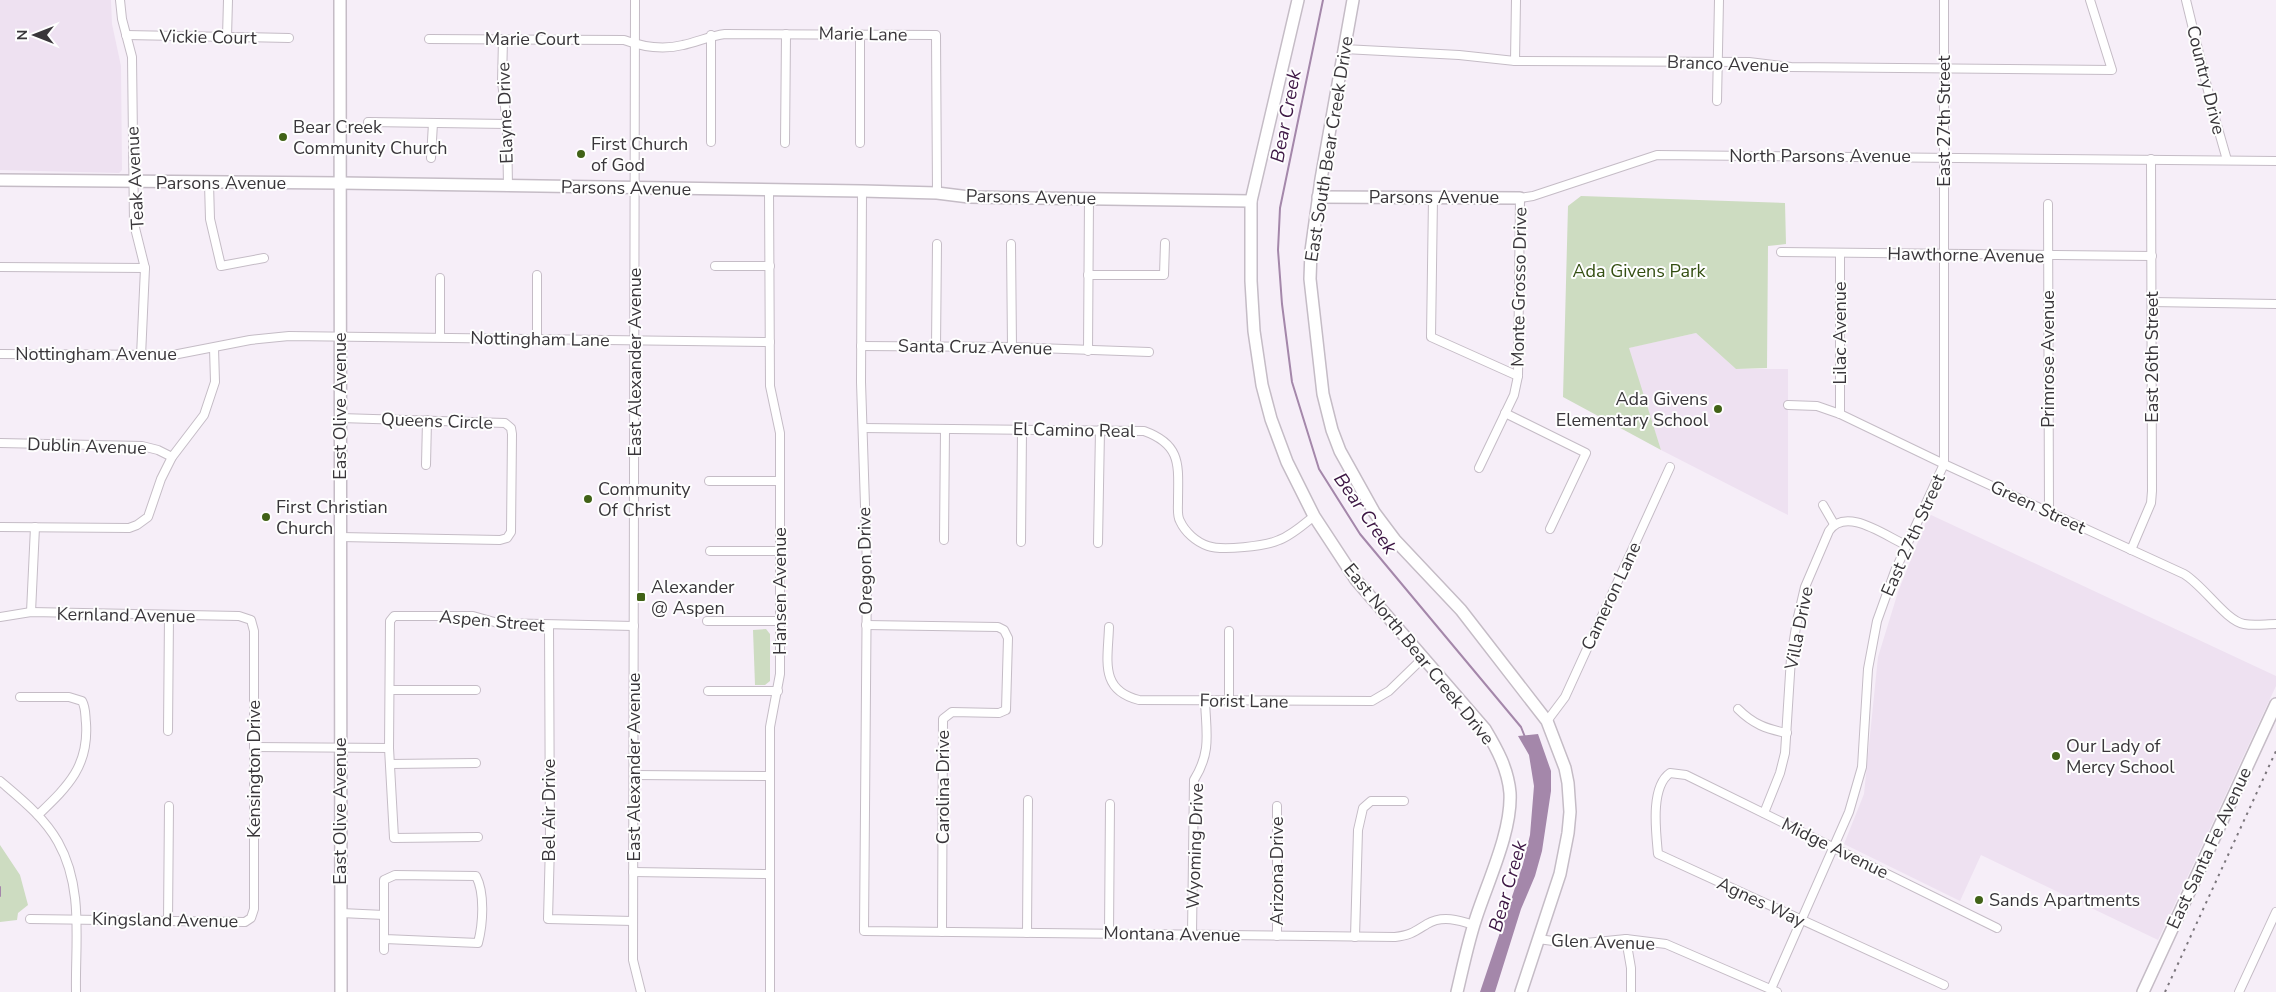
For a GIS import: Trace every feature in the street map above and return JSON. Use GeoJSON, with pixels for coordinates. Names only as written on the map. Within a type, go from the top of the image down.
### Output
{"type":"FeatureCollection","features":[{"type":"Feature","properties":{"kind":"street","name":"Teak Avenue"},"geometry":{"type":"LineString","coordinates":[[120,0],[132,57],[134,224],[145,268],[141,356]]}},
{"type":"Feature","properties":{"kind":"street"},"geometry":{"type":"LineString","coordinates":[[227,37],[228,0]]}},
{"type":"Feature","properties":{"kind":"street","name":"East Olive Avenue"},"geometry":{"type":"LineString","coordinates":[[340,0],[341,992]]}},
{"type":"Feature","properties":{"kind":"street","name":"East Alexander Avenue"},"geometry":{"type":"LineString","coordinates":[[635,0],[633,960],[641,992]]}},
{"type":"Feature","properties":{"kind":"street","name":"East North Bear Creek Drive"},"geometry":{"type":"LineString","coordinates":[[1298,0],[1251,201],[1251,281],[1254,332],[1262,385],[1271,419],[1287,462],[1314,516],[1356,580],[1422,659],[1485,729],[1506,771],[1510,793],[1508,816],[1474,925],[1457,992]]}},
{"type":"Feature","properties":{"kind":"street","name":"East South Bear Creek Drive"},"geometry":{"type":"LineString","coordinates":[[1353,0],[1318,197],[1310,279],[1323,394],[1332,430],[1340,451],[1374,512],[1395,540],[1461,610],[1547,721],[1565,768],[1570,812],[1560,874],[1521,992]]}},
{"type":"Feature","properties":{"kind":"street"},"geometry":{"type":"LineString","coordinates":[[1515,61],[1516,0]]}},
{"type":"Feature","properties":{"kind":"street"},"geometry":{"type":"LineString","coordinates":[[1717,102],[1718,0]]}},
{"type":"Feature","properties":{"kind":"street","name":"East 27th Street"},"geometry":{"type":"LineString","coordinates":[[1774,991],[1801,920],[1849,812],[1862,767],[1868,669],[1877,620],[1906,545],[1944,464],[1944,0]]}},
{"type":"Feature","properties":{"kind":"street","name":"Branco Avenue"},"geometry":{"type":"LineString","coordinates":[[1344,48],[1459,55],[1515,61],[1749,62],[1791,67],[2112,70],[2090,0]]}},
{"type":"Feature","properties":{"kind":"street","name":"Country Drive"},"geometry":{"type":"LineString","coordinates":[[2186,0],[2227,160]]}},
{"type":"Feature","properties":{"kind":"street"},"geometry":{"type":"LineString","coordinates":[[785,143],[786,34]]}},
{"type":"Feature","properties":{"kind":"street"},"geometry":{"type":"LineString","coordinates":[[860,34],[860,143]]}},
{"type":"Feature","properties":{"kind":"street","name":"Vickie Court"},"geometry":{"type":"LineString","coordinates":[[126,35],[289,38]]}},
{"type":"Feature","properties":{"kind":"street"},"geometry":{"type":"LineString","coordinates":[[711,35],[711,142]]}},
{"type":"Feature","properties":{"kind":"street","name":"Marie Lane"},"geometry":{"type":"LineString","coordinates":[[635,44],[646,47],[676,47],[711,35],[936,35],[937,193]]}},
{"type":"Feature","properties":{"kind":"street","name":"Marie Court"},"geometry":{"type":"LineString","coordinates":[[429,38],[624,40],[635,44]]}},
{"type":"Feature","properties":{"kind":"street","name":"Elayne Drive"},"geometry":{"type":"LineString","coordinates":[[503,38],[502,82],[507,124],[508,187]]}},
{"type":"Feature","properties":{"kind":"street"},"geometry":{"type":"LineString","coordinates":[[368,122],[507,124]]}},
{"type":"Feature","properties":{"kind":"street"},"geometry":{"type":"LineString","coordinates":[[431,158],[433,123]]}},
{"type":"Feature","properties":{"kind":"street","name":"North Parsons Avenue"},"geometry":{"type":"LineString","coordinates":[[1520,198],[1533,196],[1657,155],[2276,161]]}},
{"type":"Feature","properties":{"kind":"street","name":"East 26th Street"},"geometry":{"type":"LineString","coordinates":[[2131,550],[2151,503],[2152,491],[2152,159]]}},
{"type":"Feature","properties":{"kind":"street","name":"Parsons Avenue"},"geometry":{"type":"LineString","coordinates":[[0,180],[862,191],[937,193],[969,197],[1251,201]]}},
{"type":"Feature","properties":{"kind":"street"},"geometry":{"type":"LineString","coordinates":[[209,183],[210,219],[221,266],[264,258]]}},
{"type":"Feature","properties":{"kind":"street","name":"Hansen Avenue"},"geometry":{"type":"LineString","coordinates":[[769,190],[771,394],[780,433],[778,691],[770,719],[770,992]]}},
{"type":"Feature","properties":{"kind":"street","name":"Oregon Drive"},"geometry":{"type":"LineString","coordinates":[[862,191],[861,346],[863,484],[867,543],[864,931]]}},
{"type":"Feature","properties":{"kind":"street","name":"Parsons Avenue"},"geometry":{"type":"LineString","coordinates":[[1318,197],[1520,198]]}},
{"type":"Feature","properties":{"kind":"street"},"geometry":{"type":"LineString","coordinates":[[1433,197],[1431,337],[1518,376]]}},
{"type":"Feature","properties":{"kind":"street","name":"Monte Grosso Drive"},"geometry":{"type":"LineString","coordinates":[[1479,468],[1514,395],[1518,376],[1520,198]]}},
{"type":"Feature","properties":{"kind":"street"},"geometry":{"type":"LineString","coordinates":[[1088,351],[1089,199]]}},
{"type":"Feature","properties":{"kind":"street","name":"Primrose Avenue"},"geometry":{"type":"LineString","coordinates":[[2048,204],[2049,513]]}},
{"type":"Feature","properties":{"kind":"street"},"geometry":{"type":"LineString","coordinates":[[1088,275],[1164,276],[1165,243]]}},
{"type":"Feature","properties":{"kind":"street"},"geometry":{"type":"LineString","coordinates":[[936,347],[937,244]]}},
{"type":"Feature","properties":{"kind":"street"},"geometry":{"type":"LineString","coordinates":[[1011,244],[1012,347]]}},
{"type":"Feature","properties":{"kind":"street","name":"Hawthorne Avenue"},"geometry":{"type":"LineString","coordinates":[[1781,252],[2152,256]]}},
{"type":"Feature","properties":{"kind":"street","name":"Lilac Avenue"},"geometry":{"type":"LineString","coordinates":[[1840,253],[1840,414]]}},
{"type":"Feature","properties":{"kind":"street"},"geometry":{"type":"LineString","coordinates":[[715,266],[770,266]]}},
{"type":"Feature","properties":{"kind":"street"},"geometry":{"type":"LineString","coordinates":[[0,267],[145,268]]}},
{"type":"Feature","properties":{"kind":"street"},"geometry":{"type":"LineString","coordinates":[[537,275],[537,338]]}},
{"type":"Feature","properties":{"kind":"street"},"geometry":{"type":"LineString","coordinates":[[440,278],[440,337]]}},
{"type":"Feature","properties":{"kind":"street"},"geometry":{"type":"LineString","coordinates":[[2152,302],[2276,304]]}},
{"type":"Feature","properties":{"kind":"street","name":"Nottingham Lane"},"geometry":{"type":"LineString","coordinates":[[340,336],[770,342]]}},
{"type":"Feature","properties":{"kind":"street","name":"Nottingham Avenue"},"geometry":{"type":"LineString","coordinates":[[0,354],[173,355],[269,337],[340,336]]}},
{"type":"Feature","properties":{"kind":"street","name":"Santa Cruz Avenue"},"geometry":{"type":"LineString","coordinates":[[861,346],[1012,347],[1149,352]]}},
{"type":"Feature","properties":{"kind":"street"},"geometry":{"type":"LineString","coordinates":[[0,527],[129,528],[148,517],[161,479],[172,457],[204,415],[210,402],[216,375],[214,348]]}},
{"type":"Feature","properties":{"kind":"street","name":"Green Street"},"geometry":{"type":"LineString","coordinates":[[1788,405],[1817,406],[1840,414],[2194,580],[2227,614],[2244,624],[2276,624]]}},
{"type":"Feature","properties":{"kind":"street"},"geometry":{"type":"LineString","coordinates":[[1505,414],[1586,453],[1550,529]]}},
{"type":"Feature","properties":{"kind":"street","name":"Queens Circle"},"geometry":{"type":"LineString","coordinates":[[340,418],[505,423],[511,428],[511,532],[507,538],[500,540],[340,537]]}},
{"type":"Feature","properties":{"kind":"street"},"geometry":{"type":"LineString","coordinates":[[426,465],[427,420]]}},
{"type":"Feature","properties":{"kind":"street","name":"El Camino Real"},"geometry":{"type":"LineString","coordinates":[[863,428],[1144,431],[1159,437],[1174,452],[1178,463],[1178,520],[1197,541],[1209,547],[1244,547],[1276,542],[1288,536],[1314,516]]}},
{"type":"Feature","properties":{"kind":"street"},"geometry":{"type":"LineString","coordinates":[[944,540],[945,429]]}},
{"type":"Feature","properties":{"kind":"street"},"geometry":{"type":"LineString","coordinates":[[1021,542],[1022,430]]}},
{"type":"Feature","properties":{"kind":"street"},"geometry":{"type":"LineString","coordinates":[[1098,543],[1100,430]]}},
{"type":"Feature","properties":{"kind":"street","name":"Dublin Avenue"},"geometry":{"type":"LineString","coordinates":[[0,443],[142,446],[158,450],[172,457]]}},
{"type":"Feature","properties":{"kind":"street","name":"Cameron Lane"},"geometry":{"type":"LineString","coordinates":[[1547,721],[1565,697],[1670,467]]}},
{"type":"Feature","properties":{"kind":"street"},"geometry":{"type":"LineString","coordinates":[[709,481],[780,482]]}},
{"type":"Feature","properties":{"kind":"street"},"geometry":{"type":"LineString","coordinates":[[1823,505],[1834,524],[1840,521],[1857,522],[1906,545]]}},
{"type":"Feature","properties":{"kind":"street","name":"Villa Drive"},"geometry":{"type":"LineString","coordinates":[[1764,813],[1780,773],[1786,732],[1791,658],[1805,587],[1814,563],[1834,524]]}},
{"type":"Feature","properties":{"kind":"street"},"geometry":{"type":"LineString","coordinates":[[31,612],[35,527]]}},
{"type":"Feature","properties":{"kind":"street"},"geometry":{"type":"LineString","coordinates":[[710,551],[780,551]]}},
{"type":"Feature","properties":{"kind":"street","name":"Kernland Avenue"},"geometry":{"type":"LineString","coordinates":[[0,616],[31,612],[239,616],[251,620]]}},
{"type":"Feature","properties":{"kind":"street"},"geometry":{"type":"LineString","coordinates":[[168,731],[169,615]]}},
{"type":"Feature","properties":{"kind":"street","name":"Aspen Street"},"geometry":{"type":"LineString","coordinates":[[478,837],[394,838],[389,748],[390,621],[394,616],[472,616],[498,623],[549,626],[634,626]]}},
{"type":"Feature","properties":{"kind":"street","name":"Kensington Drive"},"geometry":{"type":"LineString","coordinates":[[251,620],[254,631],[254,909],[252,918]]}},
{"type":"Feature","properties":{"kind":"street"},"geometry":{"type":"LineString","coordinates":[[706,621],[780,621]]}},
{"type":"Feature","properties":{"kind":"street","name":"Bel Air Drive"},"geometry":{"type":"LineString","coordinates":[[549,626],[550,844],[548,919],[633,921]]}},
{"type":"Feature","properties":{"kind":"street","name":"Carolina Drive"},"geometry":{"type":"LineString","coordinates":[[866,626],[998,627],[1004,630],[1008,638],[1006,710],[999,713],[952,712],[943,719],[942,932]]}},
{"type":"Feature","properties":{"kind":"street","name":"Forist Lane"},"geometry":{"type":"LineString","coordinates":[[1109,627],[1109,676],[1117,690],[1126,696],[1139,700],[1372,701],[1389,691],[1422,659]]}},
{"type":"Feature","properties":{"kind":"street"},"geometry":{"type":"LineString","coordinates":[[1229,631],[1229,700]]}},
{"type":"Feature","properties":{"kind":"street"},"geometry":{"type":"LineString","coordinates":[[390,690],[476,690]]}},
{"type":"Feature","properties":{"kind":"street"},"geometry":{"type":"LineString","coordinates":[[708,691],[778,691]]}},
{"type":"Feature","properties":{"kind":"street"},"geometry":{"type":"LineString","coordinates":[[20,696],[69,697],[82,701],[85,706],[86,739],[84,754],[79,768],[71,781],[38,815]]}},
{"type":"Feature","properties":{"kind":"street","name":"Wyoming Drive"},"geometry":{"type":"LineString","coordinates":[[1192,935],[1194,780],[1204,764],[1207,750],[1205,700]]}},
{"type":"Feature","properties":{"kind":"street","name":"East Santa Fe Avenue"},"geometry":{"type":"LineString","coordinates":[[2144,992],[2276,704]]}},
{"type":"Feature","properties":{"kind":"street"},"geometry":{"type":"LineString","coordinates":[[1738,709],[1758,726],[1767,730],[1786,732]]}},
{"type":"Feature","properties":{"kind":"street"},"geometry":{"type":"LineString","coordinates":[[254,747],[389,748]]}},
{"type":"Feature","properties":{"kind":"street"},"geometry":{"type":"LineString","coordinates":[[390,764],[476,762]]}},
{"type":"Feature","properties":{"kind":"street","name":"Midge Avenue"},"geometry":{"type":"LineString","coordinates":[[1670,773],[1686,775],[1997,928]]}},
{"type":"Feature","properties":{"kind":"street","name":"Agnes Way"},"geometry":{"type":"LineString","coordinates":[[1670,773],[1664,777],[1657,799],[1658,854],[1944,985]]}},
{"type":"Feature","properties":{"kind":"street"},"geometry":{"type":"LineString","coordinates":[[634,774],[769,776]]}},
{"type":"Feature","properties":{"kind":"street"},"geometry":{"type":"LineString","coordinates":[[0,781],[38,815],[56,838],[65,857],[74,888],[77,920],[76,992]]}},
{"type":"Feature","properties":{"kind":"street"},"geometry":{"type":"LineString","coordinates":[[1027,933],[1028,800]]}},
{"type":"Feature","properties":{"kind":"street"},"geometry":{"type":"LineString","coordinates":[[1355,937],[1358,830],[1363,808],[1371,801],[1404,801]]}},
{"type":"Feature","properties":{"kind":"street"},"geometry":{"type":"LineString","coordinates":[[1109,933],[1110,804]]}},
{"type":"Feature","properties":{"kind":"street"},"geometry":{"type":"LineString","coordinates":[[168,921],[169,806]]}},
{"type":"Feature","properties":{"kind":"street","name":"Arizona Drive"},"geometry":{"type":"LineString","coordinates":[[1277,806],[1277,936]]}},
{"type":"Feature","properties":{"kind":"street"},"geometry":{"type":"LineString","coordinates":[[633,872],[769,874]]}},
{"type":"Feature","properties":{"kind":"street"},"geometry":{"type":"LineString","coordinates":[[384,940],[478,943],[480,935],[481,886],[476,876],[395,875],[384,880],[384,914],[384,940],[384,950]]}},
{"type":"Feature","properties":{"kind":"street"},"geometry":{"type":"LineString","coordinates":[[2239,992],[2276,912]]}},
{"type":"Feature","properties":{"kind":"street"},"geometry":{"type":"LineString","coordinates":[[340,913],[384,914]]}},
{"type":"Feature","properties":{"kind":"street","name":"Kingsland Avenue"},"geometry":{"type":"LineString","coordinates":[[30,919],[245,922],[252,918]]}},
{"type":"Feature","properties":{"kind":"street","name":"Montana Avenue"},"geometry":{"type":"LineString","coordinates":[[864,931],[1355,937],[1408,936],[1417,932],[1428,923],[1440,920],[1460,920],[1474,925]]}},
{"type":"Feature","properties":{"kind":"street","name":"Glen Avenue"},"geometry":{"type":"LineString","coordinates":[[1538,939],[1576,944],[1626,939],[1660,943],[1680,949],[1774,991]]}},
{"type":"Feature","properties":{"kind":"street"},"geometry":{"type":"LineString","coordinates":[[1626,939],[1631,968],[1631,992]]}},
{"type":"Feature","properties":{"kind":"shaded area"},"geometry":{"type":"Polygon","coordinates":[[[0,0],[111,0],[112,24],[121,66],[122,170],[119,173],[0,170],[0,0]]]}},
{"type":"Feature","properties":{"kind":"shaded area","name":"Ada Givens Elementary School"},"geometry":{"type":"Polygon","coordinates":[[[1696,333],[1736,369],[1788,369],[1788,515],[1661,450],[1628,348],[1696,333]]]}},
{"type":"Feature","properties":{"kind":"shaded area","name":"Our Lady of Mercy School"},"geometry":{"type":"Polygon","coordinates":[[[1929,514],[2276,676],[2276,686],[2158,940],[1981,855],[1960,901],[1844,844],[1864,794],[1878,657],[1898,592],[1929,514]]]}},
{"type":"Feature","properties":{"kind":"shaded area"},"geometry":{"type":"Polygon","coordinates":[[[1538,734],[1551,771],[1551,791],[1542,851],[1535,876],[1521,909],[1495,992],[1480,992],[1523,864],[1530,835],[1534,786],[1529,755],[1518,736],[1538,734]]]}},
{"type":"Feature","properties":{"kind":"green space","name":"Ada Givens Park"},"geometry":{"type":"Polygon","coordinates":[[[1581,196],[1785,203],[1786,244],[1768,246],[1767,368],[1736,369],[1696,333],[1629,348],[1661,450],[1563,397],[1568,206],[1581,196]]]}},
{"type":"Feature","properties":{"kind":"green space"},"geometry":{"type":"Polygon","coordinates":[[[766,629],[770,634],[770,681],[765,685],[755,685],[753,630],[766,629]]]}},
{"type":"Feature","properties":{"kind":"green space"},"geometry":{"type":"Polygon","coordinates":[[[0,845],[20,875],[28,905],[18,913],[17,920],[0,922],[0,845]]]}},
{"type":"Feature","properties":{"kind":"waterway","name":"Bear Creek"},"geometry":{"type":"LineString","coordinates":[[1323,0],[1280,208],[1278,250],[1282,304],[1292,382],[1319,469],[1360,534],[1521,727],[1525,737]]}},
{"type":"Feature","properties":{"kind":"waterway"},"geometry":{"type":"LineString","coordinates":[[0,887],[0,896]]}},
{"type":"Feature","properties":{"kind":"railway"},"geometry":{"type":"LineString","coordinates":[[2165,992],[2276,751]]}},
{"type":"Feature","properties":{"kind":"place","name":"Bear Creek Community Church"},"geometry":{"type":"Point","coordinates":[283,137]}},
{"type":"Feature","properties":{"kind":"place","name":"First Church of God"},"geometry":{"type":"Point","coordinates":[581,154]}},
{"type":"Feature","properties":{"kind":"place","name":"Ada Givens Elementary School"},"geometry":{"type":"Point","coordinates":[1718,409]}},
{"type":"Feature","properties":{"kind":"place","name":"Community Of Christ"},"geometry":{"type":"Point","coordinates":[588,499]}},
{"type":"Feature","properties":{"kind":"place","name":"First Christian Church"},"geometry":{"type":"Point","coordinates":[266,517]}},
{"type":"Feature","properties":{"kind":"place","name":"Alexander @ Aspen"},"geometry":{"type":"Point","coordinates":[641,597]}},
{"type":"Feature","properties":{"kind":"place","name":"Our Lady of Mercy School"},"geometry":{"type":"Point","coordinates":[2056,756]}},
{"type":"Feature","properties":{"kind":"place","name":"Sands Apartments"},"geometry":{"type":"Point","coordinates":[1979,900]}}]}
